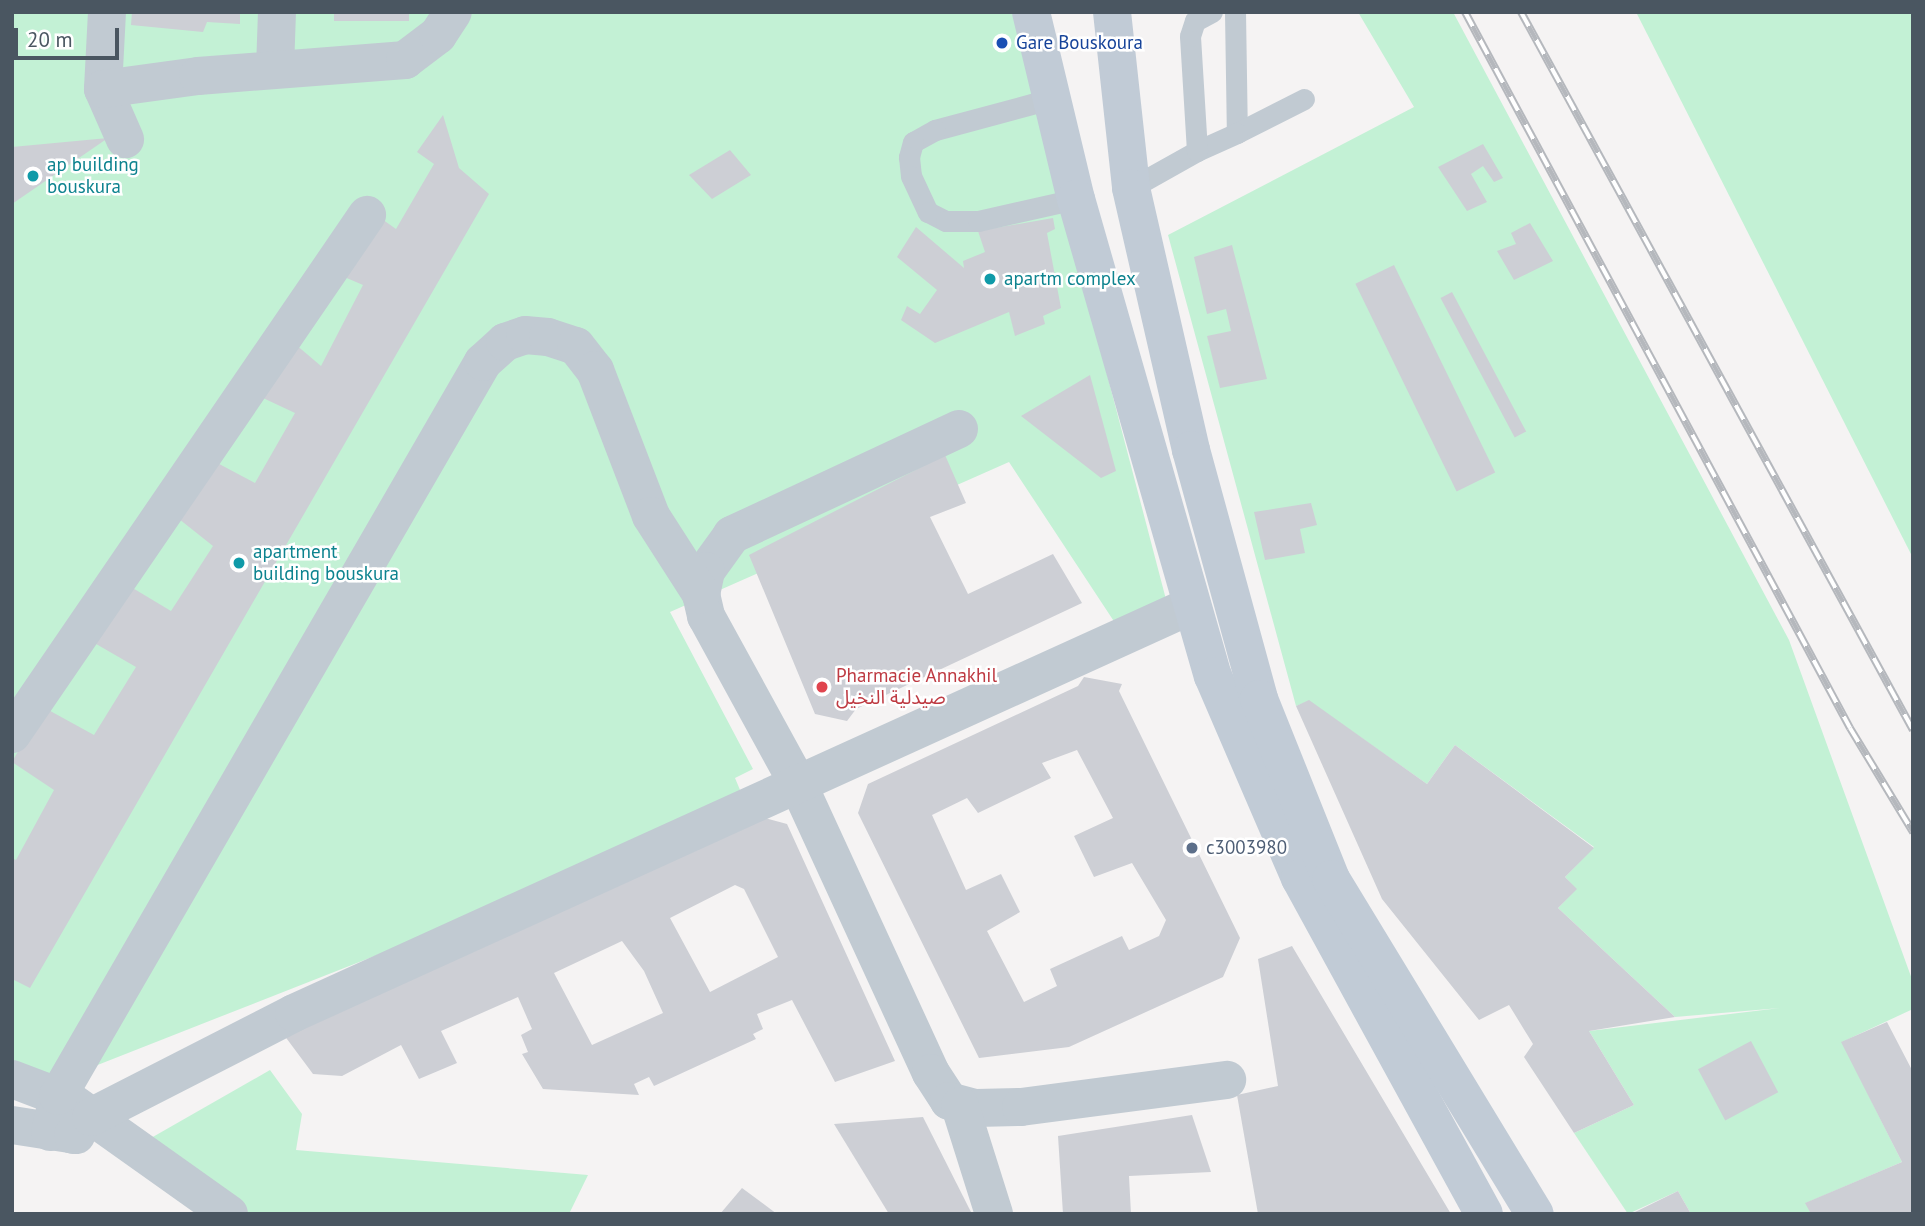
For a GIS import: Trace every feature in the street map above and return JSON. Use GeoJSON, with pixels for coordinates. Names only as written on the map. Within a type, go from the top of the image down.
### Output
{"type":"FeatureCollection","features":[{"type":"Feature","properties":{"kind":"street"},"geometry":{"type":"LineString","coordinates":[[107,12],[103,89],[125,139]]}},
{"type":"Feature","properties":{"kind":"street"},"geometry":{"type":"LineString","coordinates":[[275,69],[277,12]]}},
{"type":"Feature","properties":{"kind":"street"},"geometry":{"type":"LineString","coordinates":[[103,89],[275,69],[405,60],[438,34],[453,12]]}},
{"type":"Feature","properties":{"kind":"street"},"geometry":{"type":"LineString","coordinates":[[1031,12],[1049,99],[1076,199],[1213,676],[1277,831],[1333,944],[1484,1214]]}},
{"type":"Feature","properties":{"kind":"street"},"geometry":{"type":"LineString","coordinates":[[1112,12],[1131,188],[1229,597],[1259,699],[1331,879],[1535,1214]]}},
{"type":"Feature","properties":{"kind":"street"},"geometry":{"type":"LineString","coordinates":[[12,734],[367,215]]}},
{"type":"Feature","properties":{"kind":"street"},"geometry":{"type":"LineString","coordinates":[[68,1120],[483,362],[505,342],[525,335],[548,337],[576,346],[595,370],[651,516],[701,594],[706,616],[798,784],[937,1085],[949,1101],[960,1105],[1021,1107],[1227,1080]]}},
{"type":"Feature","properties":{"kind":"street"},"geometry":{"type":"LineString","coordinates":[[701,594],[711,560],[732,535],[959,429]]}},
{"type":"Feature","properties":{"kind":"street"},"geometry":{"type":"LineString","coordinates":[[12,1125],[68,1120],[141,1095],[294,1013],[1192,605]]}},
{"type":"Feature","properties":{"kind":"street"},"geometry":{"type":"LineString","coordinates":[[12,1079],[68,1120],[121,1139],[229,1214]]}},
{"type":"Feature","properties":{"kind":"street"},"geometry":{"type":"LineString","coordinates":[[960,1105],[994,1214]]}},
{"type":"Feature","properties":{"kind":"lane"},"geometry":{"type":"LineString","coordinates":[[1197,151],[1190,36],[1195,21],[1212,12]]}},
{"type":"Feature","properties":{"kind":"lane"},"geometry":{"type":"LineString","coordinates":[[1235,12],[1237,133]]}},
{"type":"Feature","properties":{"kind":"lane"},"geometry":{"type":"LineString","coordinates":[[1049,99],[935,130],[913,142],[909,157],[911,176],[928,212],[946,221],[978,221],[1076,199]]}},
{"type":"Feature","properties":{"kind":"lane"},"geometry":{"type":"LineString","coordinates":[[1131,188],[1197,151],[1304,99]]}},
{"type":"Feature","properties":{"kind":"green space"},"geometry":{"type":"Polygon","coordinates":[[[12,12],[1012,12],[1168,607],[1119,629],[1009,462],[670,612],[753,769],[735,778],[748,809],[62,1079],[12,1066],[12,12]]]}},
{"type":"Feature","properties":{"kind":"green space"},"geometry":{"type":"Polygon","coordinates":[[[1358,12],[1453,12],[1789,640],[1913,982],[1913,1009],[1842,1042],[1902,1162],[1806,1203],[1811,1214],[1691,1214],[1678,1191],[1628,1214],[1574,1133],[1634,1105],[1589,1031],[1780,1008],[1675,1017],[1558,908],[1576,889],[1565,877],[1594,847],[1455,745],[1427,784],[1309,701],[1296,706],[1168,235],[1414,107],[1358,12]]]}},
{"type":"Feature","properties":{"kind":"green space"},"geometry":{"type":"Polygon","coordinates":[[[1636,12],[1913,12],[1913,558],[1636,12]]]}},
{"type":"Feature","properties":{"kind":"green space"},"geometry":{"type":"Polygon","coordinates":[[[270,1070],[302,1114],[296,1150],[588,1175],[569,1214],[239,1214],[144,1142],[270,1070]]]}},
{"type":"Feature","properties":{"kind":"building"},"geometry":{"type":"Polygon","coordinates":[[[132,12],[240,12],[240,24],[207,22],[203,32],[131,25],[132,12]]]}},
{"type":"Feature","properties":{"kind":"building"},"geometry":{"type":"Polygon","coordinates":[[[334,12],[409,12],[409,21],[334,21],[334,12]]]}},
{"type":"Feature","properties":{"kind":"building","name":"apartment building bouskura"},"geometry":{"type":"Polygon","coordinates":[[[443,115],[459,168],[489,194],[30,988],[12,979],[12,858],[16,860],[54,790],[12,762],[43,707],[94,735],[136,667],[84,637],[121,581],[171,611],[213,546],[169,511],[206,457],[255,483],[295,413],[250,392],[288,338],[321,366],[363,285],[335,273],[372,212],[396,229],[434,164],[417,152],[443,115]]]}},
{"type":"Feature","properties":{"kind":"building","name":"ap building bouskura"},"geometry":{"type":"Polygon","coordinates":[[[108,138],[12,204],[12,147],[108,138]]]}},
{"type":"Feature","properties":{"kind":"building"},"geometry":{"type":"Polygon","coordinates":[[[1483,144],[1503,178],[1494,182],[1483,166],[1471,174],[1487,202],[1467,211],[1438,167],[1483,144]]]}},
{"type":"Feature","properties":{"kind":"building"},"geometry":{"type":"Polygon","coordinates":[[[730,150],[751,175],[712,199],[689,175],[730,150]]]}},
{"type":"Feature","properties":{"kind":"building","name":"apartm complex"},"geometry":{"type":"Polygon","coordinates":[[[1053,218],[1055,229],[1047,233],[1061,308],[1043,316],[1045,324],[1015,336],[1009,312],[935,343],[901,320],[907,306],[920,314],[937,290],[897,257],[916,227],[964,268],[963,261],[985,252],[978,231],[1053,218]]]}},
{"type":"Feature","properties":{"kind":"building"},"geometry":{"type":"Polygon","coordinates":[[[1530,223],[1553,261],[1514,280],[1497,251],[1516,244],[1511,233],[1530,223]]]}},
{"type":"Feature","properties":{"kind":"building"},"geometry":{"type":"Polygon","coordinates":[[[1232,245],[1267,379],[1220,388],[1207,336],[1231,331],[1226,309],[1207,314],[1194,257],[1232,245]]]}},
{"type":"Feature","properties":{"kind":"building"},"geometry":{"type":"Polygon","coordinates":[[[1394,265],[1495,473],[1457,491],[1355,284],[1394,265]]]}},
{"type":"Feature","properties":{"kind":"building"},"geometry":{"type":"Polygon","coordinates":[[[1452,292],[1526,432],[1515,438],[1441,298],[1452,292]]]}},
{"type":"Feature","properties":{"kind":"building"},"geometry":{"type":"Polygon","coordinates":[[[1090,375],[1116,471],[1101,478],[1021,416],[1090,375]]]}},
{"type":"Feature","properties":{"kind":"building"},"geometry":{"type":"Polygon","coordinates":[[[945,455],[966,503],[930,517],[968,594],[1053,554],[1082,603],[856,709],[847,721],[815,714],[749,555],[945,455]]]}},
{"type":"Feature","properties":{"kind":"building"},"geometry":{"type":"Polygon","coordinates":[[[1311,503],[1317,525],[1300,529],[1305,553],[1265,560],[1254,512],[1311,503]]]}},
{"type":"Feature","properties":{"kind":"building"},"geometry":{"type":"Polygon","coordinates":[[[1084,677],[1122,684],[1119,691],[1240,938],[1223,977],[1069,1047],[979,1058],[858,813],[868,784],[1078,686],[1084,677]],[[1077,750],[1042,763],[1051,778],[978,813],[967,798],[932,815],[966,890],[1001,874],[1020,912],[987,931],[1024,1002],[1057,986],[1050,969],[1122,936],[1129,950],[1159,936],[1166,920],[1132,863],[1094,877],[1074,836],[1113,818],[1077,750]]]}},
{"type":"Feature","properties":{"kind":"building"},"geometry":{"type":"Polygon","coordinates":[[[1309,700],[1427,784],[1455,745],[1594,848],[1565,877],[1577,889],[1558,908],[1675,1017],[1589,1031],[1634,1105],[1574,1133],[1524,1057],[1533,1044],[1509,1005],[1479,1020],[1382,899],[1296,706],[1309,700]]]}},
{"type":"Feature","properties":{"kind":"building"},"geometry":{"type":"Polygon","coordinates":[[[747,813],[787,824],[895,1061],[835,1082],[792,1000],[757,1014],[763,1029],[753,1034],[756,1039],[654,1086],[649,1077],[634,1084],[639,1095],[543,1089],[522,1054],[528,1052],[521,1035],[532,1029],[518,997],[441,1031],[457,1063],[419,1079],[401,1045],[342,1076],[313,1074],[284,1035],[743,829],[747,813]],[[735,885],[670,918],[710,992],[778,957],[744,889],[735,885]],[[622,941],[554,973],[592,1045],[663,1013],[644,971],[622,941]]]}},
{"type":"Feature","properties":{"kind":"building"},"geometry":{"type":"Polygon","coordinates":[[[1292,946],[1451,1214],[1258,1214],[1237,1095],[1278,1086],[1258,959],[1292,946]]]}},
{"type":"Feature","properties":{"kind":"building"},"geometry":{"type":"Polygon","coordinates":[[[1887,1022],[1913,1072],[1913,1214],[1811,1214],[1805,1203],[1902,1162],[1841,1042],[1887,1022]]]}},
{"type":"Feature","properties":{"kind":"building"},"geometry":{"type":"Polygon","coordinates":[[[1751,1041],[1778,1092],[1725,1120],[1698,1069],[1751,1041]]]}},
{"type":"Feature","properties":{"kind":"building"},"geometry":{"type":"Polygon","coordinates":[[[1192,1115],[1211,1172],[1129,1176],[1131,1214],[1063,1214],[1058,1136],[1192,1115]]]}},
{"type":"Feature","properties":{"kind":"building"},"geometry":{"type":"Polygon","coordinates":[[[923,1117],[972,1214],[889,1214],[834,1124],[923,1117]]]}},
{"type":"Feature","properties":{"kind":"building"},"geometry":{"type":"Polygon","coordinates":[[[742,1188],[777,1214],[720,1214],[742,1188]]]}},
{"type":"Feature","properties":{"kind":"building"},"geometry":{"type":"Polygon","coordinates":[[[1678,1191],[1691,1214],[1631,1214],[1678,1191]]]}},
{"type":"Feature","properties":{"kind":"railway"},"geometry":{"type":"LineString","coordinates":[[1465,12],[1850,728],[1913,832]]}},
{"type":"Feature","properties":{"kind":"railway"},"geometry":{"type":"LineString","coordinates":[[1521,12],[1913,730]]}},
{"type":"Feature","properties":{"kind":"place","name":"Gare Bouskoura"},"geometry":{"type":"Point","coordinates":[1002,43]}},
{"type":"Feature","properties":{"kind":"place","name":"ap building bouskura"},"geometry":{"type":"Point","coordinates":[33,176]}},
{"type":"Feature","properties":{"kind":"place","name":"apartm complex"},"geometry":{"type":"Point","coordinates":[990,279]}},
{"type":"Feature","properties":{"kind":"place","name":"apartment building bouskura"},"geometry":{"type":"Point","coordinates":[239,563]}},
{"type":"Feature","properties":{"kind":"place","name":"Pharmacie Annakhil صيدلية النخيل"},"geometry":{"type":"Point","coordinates":[822,687]}},
{"type":"Feature","properties":{"kind":"place","name":"c3003980"},"geometry":{"type":"Point","coordinates":[1192,848]}}]}
